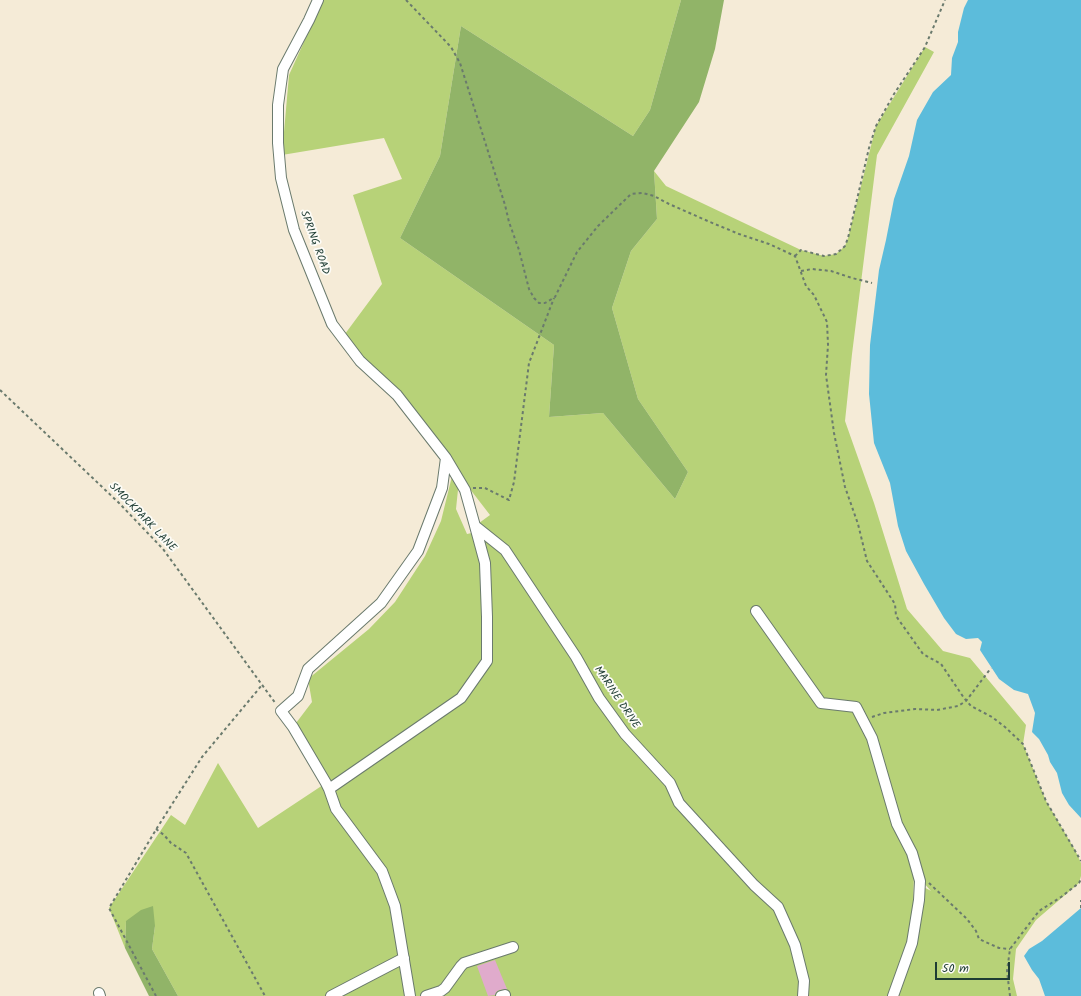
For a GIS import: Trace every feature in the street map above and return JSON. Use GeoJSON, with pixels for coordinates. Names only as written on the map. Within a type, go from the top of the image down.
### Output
{"type":"FeatureCollection","features":[{"type":"Feature","properties":{"kind":"street","name":"SPRING ROAD"},"geometry":{"type":"LineString","coordinates":[[318,0],[283,68],[278,105],[278,142],[281,178],[294,230],[332,324],[360,361],[397,395],[446,458],[465,490],[475,526]]}},
{"type":"Feature","properties":{"kind":"street"},"geometry":{"type":"LineString","coordinates":[[410,996],[395,906],[382,870],[336,809],[326,783],[281,711],[298,696],[308,669],[382,603],[418,551],[442,488],[446,458]]}},
{"type":"Feature","properties":{"kind":"street"},"geometry":{"type":"LineString","coordinates":[[329,789],[461,698],[487,661],[488,617],[485,563],[475,526]]}},
{"type":"Feature","properties":{"kind":"street","name":"MARINE DRIVE"},"geometry":{"type":"LineString","coordinates":[[475,526],[505,550],[576,657],[599,698],[625,734],[670,783],[679,803],[754,885],[778,908],[795,945],[804,981],[804,996]]}},
{"type":"Feature","properties":{"kind":"street"},"geometry":{"type":"LineString","coordinates":[[756,611],[821,703],[856,707],[872,738],[897,824],[912,853],[920,882],[919,900],[912,943],[893,996]]}},
{"type":"Feature","properties":{"kind":"street"},"geometry":{"type":"LineString","coordinates":[[426,996],[440,991],[446,992],[464,963],[513,947]]}},
{"type":"Feature","properties":{"kind":"street"},"geometry":{"type":"LineString","coordinates":[[331,996],[404,958]]}},
{"type":"Feature","properties":{"kind":"path"},"geometry":{"type":"LineString","coordinates":[[406,0],[451,47],[460,63],[503,199],[529,290],[539,303],[555,297]]}},
{"type":"Feature","properties":{"kind":"path"},"geometry":{"type":"LineString","coordinates":[[795,256],[801,250],[824,256],[836,254],[845,246],[869,148],[876,126],[894,94],[925,47],[945,0]]}},
{"type":"Feature","properties":{"kind":"path"},"geometry":{"type":"LineString","coordinates":[[472,488],[485,488],[509,500],[514,482],[529,363],[555,297],[577,252],[598,226],[631,194],[643,193],[654,196],[710,222],[769,244],[795,256],[806,286],[814,294],[827,322],[828,345],[826,375],[834,433],[845,487],[858,524],[868,561],[894,604],[896,616],[923,654],[942,664],[966,701],[971,706],[992,717],[1023,744],[1046,801],[1081,861]]}},
{"type":"Feature","properties":{"kind":"path"},"geometry":{"type":"LineString","coordinates":[[801,271],[812,269],[831,271],[872,283]]}},
{"type":"Feature","properties":{"kind":"path","name":"SMOCKPARK LANE"},"geometry":{"type":"LineString","coordinates":[[0,390],[119,503],[163,549],[281,711]]}},
{"type":"Feature","properties":{"kind":"path"},"geometry":{"type":"LineString","coordinates":[[863,720],[884,713],[915,709],[937,710],[958,706],[966,701],[991,668]]}},
{"type":"Feature","properties":{"kind":"path"},"geometry":{"type":"LineString","coordinates":[[156,996],[109,908],[202,757],[262,685]]}},
{"type":"Feature","properties":{"kind":"path"},"geometry":{"type":"LineString","coordinates":[[156,830],[186,853],[265,996]]}},
{"type":"Feature","properties":{"kind":"path"},"geometry":{"type":"LineString","coordinates":[[1010,996],[1007,971],[1010,950],[1039,911],[1061,897],[1079,883],[1081,879]]}},
{"type":"Feature","properties":{"kind":"path"},"geometry":{"type":"LineString","coordinates":[[920,882],[926,881],[967,920],[976,931],[979,939],[999,948],[1010,950]]}},
{"type":"Feature","properties":{"kind":"path"},"geometry":{"type":"LineString","coordinates":[[1081,900],[1081,908]]}},
{"type":"Feature","properties":{"kind":"green space"},"geometry":{"type":"Polygon","coordinates":[[[323,0],[681,0],[650,110],[633,136],[461,26],[440,156],[400,238],[554,345],[549,417],[603,413],[675,499],[688,472],[638,399],[612,308],[631,251],[657,219],[654,171],[666,186],[801,250],[824,256],[836,254],[845,246],[848,238],[876,126],[925,47],[934,52],[877,155],[845,421],[874,503],[907,609],[943,651],[970,658],[1026,725],[1023,744],[1046,801],[1081,863],[1081,876],[1079,883],[1036,920],[1016,949],[1013,979],[1017,996],[178,996],[152,949],[155,926],[126,921],[125,948],[109,908],[171,815],[185,825],[218,763],[258,828],[326,783],[293,727],[312,702],[308,679],[369,629],[395,602],[425,556],[441,521],[452,476],[459,480],[456,509],[467,534],[481,531],[475,526],[490,515],[446,458],[342,338],[382,284],[353,195],[402,179],[384,138],[282,155],[289,75],[323,0]],[[914,872],[912,939],[920,885],[931,891],[914,872]]]}},
{"type":"Feature","properties":{"kind":"green space"},"geometry":{"type":"Polygon","coordinates":[[[681,0],[724,0],[715,49],[699,102],[654,171],[657,219],[631,251],[612,308],[638,399],[688,472],[675,499],[603,413],[549,417],[554,345],[400,238],[440,156],[461,26],[633,136],[650,110],[681,0]]]}},
{"type":"Feature","properties":{"kind":"green space"},"geometry":{"type":"Polygon","coordinates":[[[153,906],[155,926],[152,949],[178,996],[149,996],[125,948],[126,921],[141,910],[153,906]]]}},
{"type":"Feature","properties":{"kind":"water"},"geometry":{"type":"Polygon","coordinates":[[[968,0],[1081,0],[1081,818],[1069,805],[1062,793],[1057,773],[1039,739],[1032,732],[1035,713],[1028,694],[1014,690],[999,679],[980,650],[982,642],[978,638],[966,639],[956,634],[944,618],[924,584],[906,551],[898,526],[890,483],[874,443],[869,394],[870,345],[879,270],[894,199],[909,156],[917,120],[933,92],[951,75],[952,58],[958,42],[958,32],[964,8],[968,0]]]}},
{"type":"Feature","properties":{"kind":"water"},"geometry":{"type":"Polygon","coordinates":[[[1081,908],[1081,996],[1045,996],[1039,979],[1024,956],[1029,949],[1042,941],[1081,908]]]}},
{"type":"Feature","properties":{"kind":"building"},"geometry":{"type":"Polygon","coordinates":[[[495,960],[507,989],[499,990],[495,995],[488,996],[477,966],[495,960]]]}}]}
